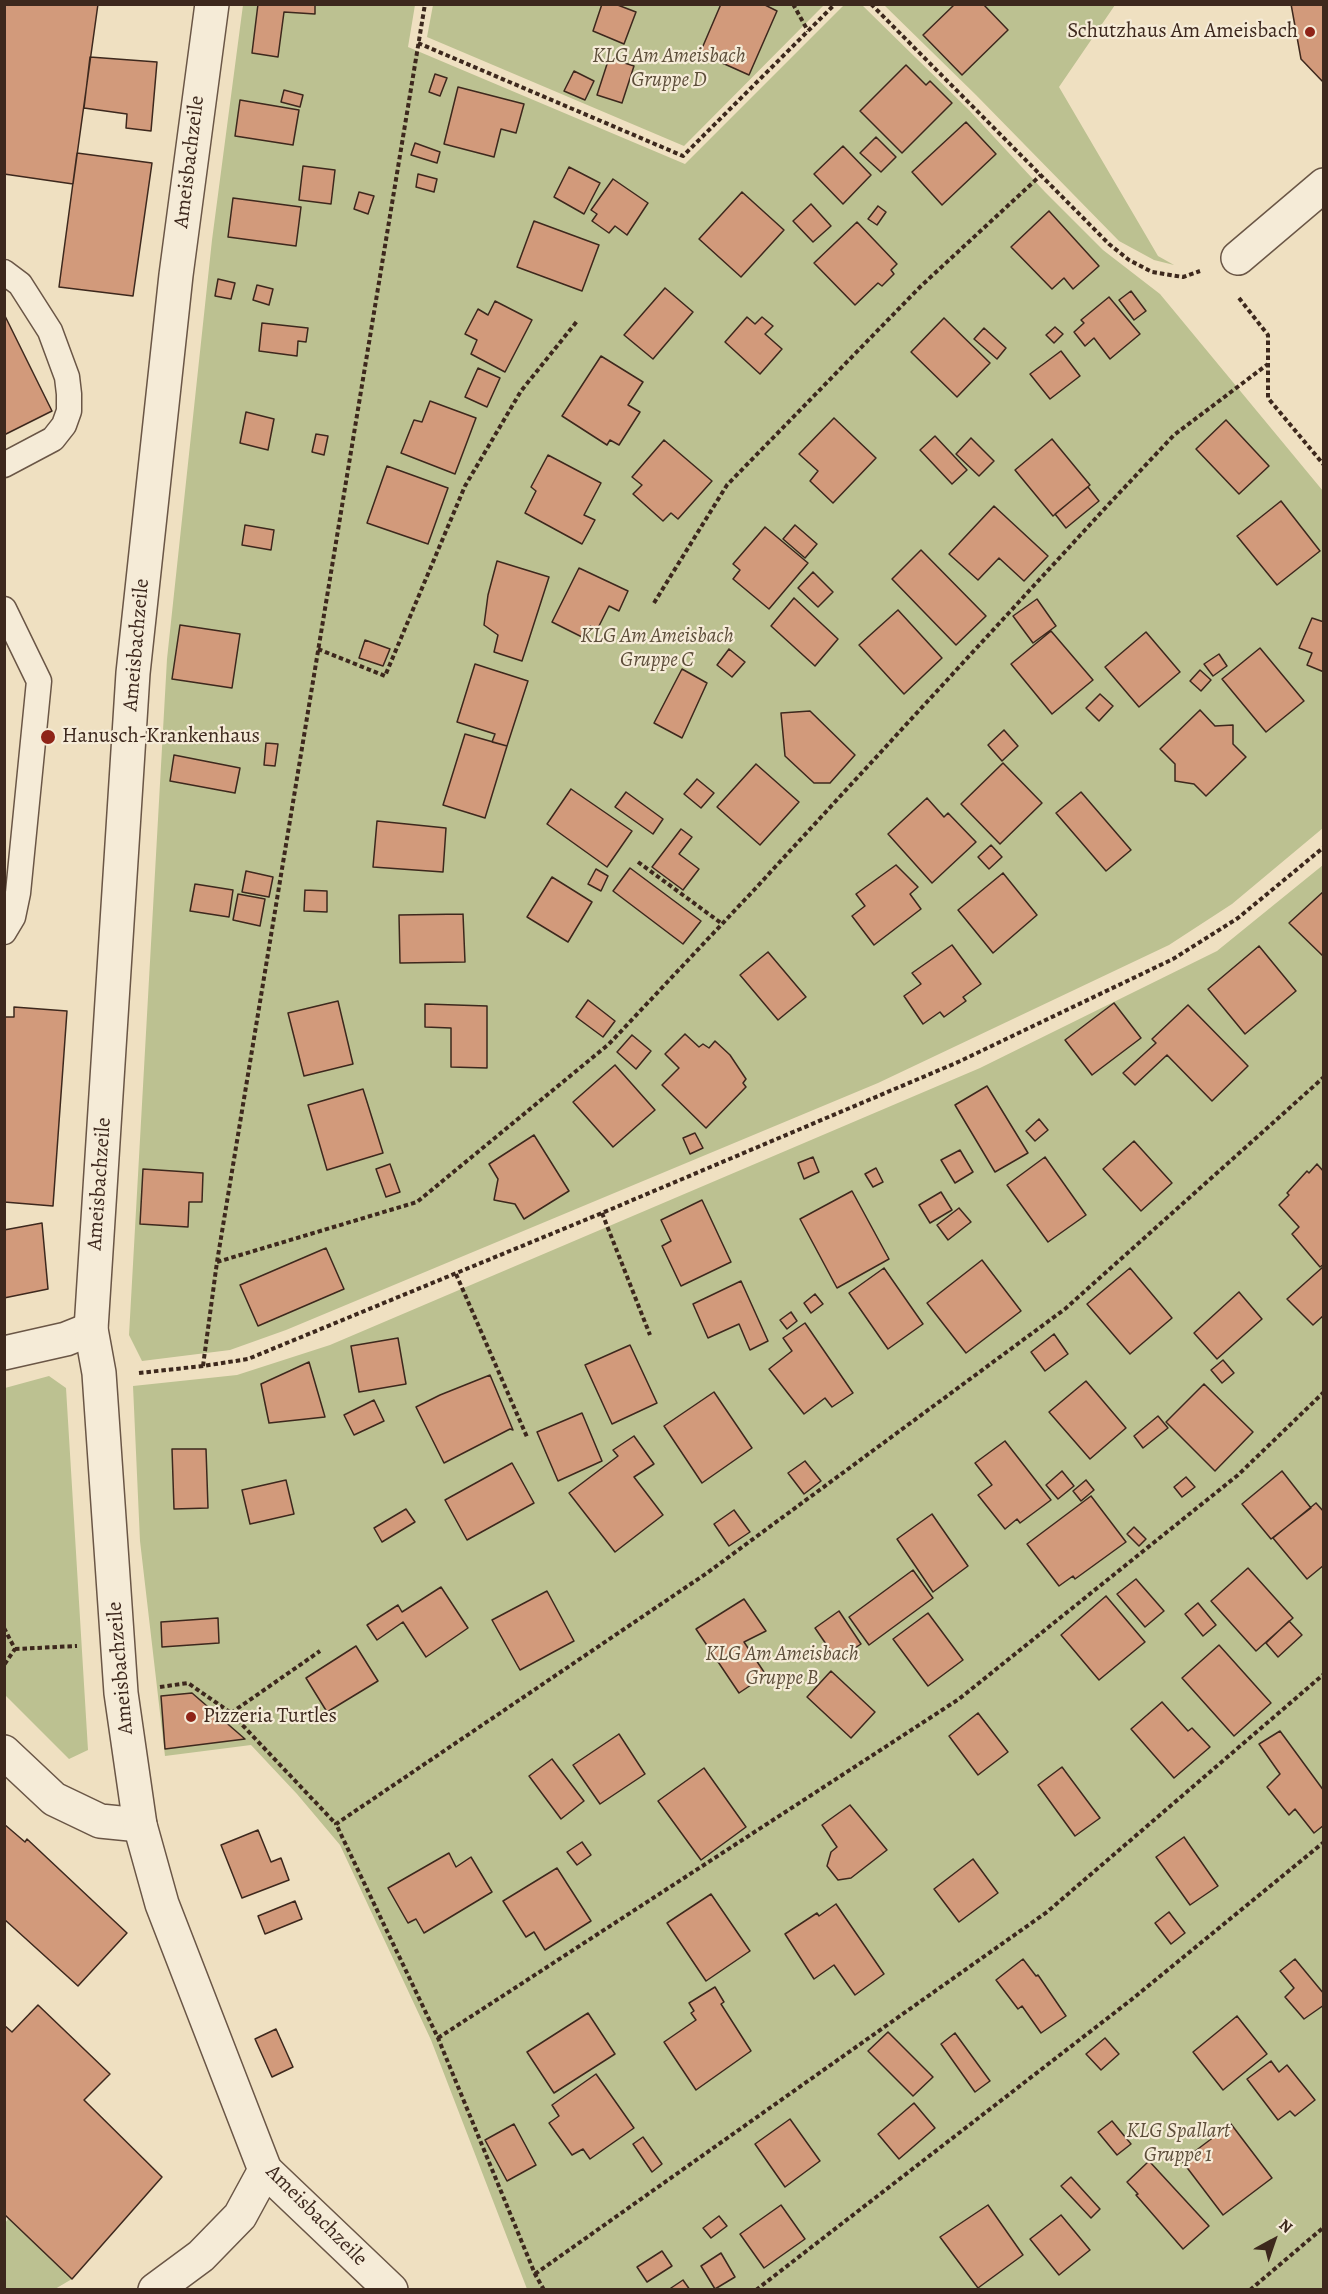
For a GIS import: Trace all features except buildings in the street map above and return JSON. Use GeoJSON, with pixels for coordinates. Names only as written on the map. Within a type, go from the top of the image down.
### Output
{"type":"FeatureCollection","features":[{"type":"Feature","properties":{"kind":"street","name":"Ameisbachzeile"},"geometry":{"type":"LineString","coordinates":[[212,4],[176,274],[133,673],[91,1329],[99,1373],[121,1693],[140,1825],[162,1904],[265,2170],[391,2289]]}},
{"type":"Feature","properties":{"kind":"street"},"geometry":{"type":"LineString","coordinates":[[1238,258],[1323,185]]}},
{"type":"Feature","properties":{"kind":"street"},"geometry":{"type":"LineString","coordinates":[[4,1353],[66,1340],[91,1329]]}},
{"type":"Feature","properties":{"kind":"street"},"geometry":{"type":"LineString","coordinates":[[4,1752],[54,1799],[100,1821],[140,1825]]}},
{"type":"Feature","properties":{"kind":"street"},"geometry":{"type":"LineString","coordinates":[[155,2289],[201,2256],[240,2216],[265,2170]]}},
{"type":"Feature","properties":{"kind":"lane"},"geometry":{"type":"LineString","coordinates":[[4,272],[20,284],[50,332],[67,377],[69,411],[64,426],[53,439],[4,465]]}},
{"type":"Feature","properties":{"kind":"lane"},"geometry":{"type":"LineString","coordinates":[[4,609],[39,681],[18,893],[13,917],[4,932]]}},
{"type":"Feature","properties":{"kind":"path"},"geometry":{"type":"LineString","coordinates":[[203,1366],[217,1262],[425,4]]}},
{"type":"Feature","properties":{"kind":"path"},"geometry":{"type":"LineString","coordinates":[[794,4],[808,31]]}},
{"type":"Feature","properties":{"kind":"path"},"geometry":{"type":"LineString","coordinates":[[418,43],[683,156],[834,4]]}},
{"type":"Feature","properties":{"kind":"path"},"geometry":{"type":"LineString","coordinates":[[871,4],[1110,244],[1130,260],[1152,272],[1183,278],[1238,258]]}},
{"type":"Feature","properties":{"kind":"path"},"geometry":{"type":"LineString","coordinates":[[654,603],[727,485],[921,286],[1041,175]]}},
{"type":"Feature","properties":{"kind":"path"},"geometry":{"type":"LineString","coordinates":[[1238,258],[1227,283],[1268,335],[1268,398],[1323,465]]}},
{"type":"Feature","properties":{"kind":"path"},"geometry":{"type":"LineString","coordinates":[[318,649],[385,676],[465,486],[521,391],[578,320]]}},
{"type":"Feature","properties":{"kind":"path"},"geometry":{"type":"LineString","coordinates":[[217,1262],[417,1202],[609,1044],[762,882],[1174,435],[1268,364]]}},
{"type":"Feature","properties":{"kind":"path"},"geometry":{"type":"LineString","coordinates":[[99,1373],[143,1373],[248,1359],[602,1213],[956,1063],[1173,959],[1238,918],[1323,847]]}},
{"type":"Feature","properties":{"kind":"path"},"geometry":{"type":"LineString","coordinates":[[638,862],[721,923]]}},
{"type":"Feature","properties":{"kind":"path"},"geometry":{"type":"LineString","coordinates":[[336,1824],[706,1573],[1065,1309],[1323,1077]]}},
{"type":"Feature","properties":{"kind":"path"},"geometry":{"type":"LineString","coordinates":[[602,1213],[650,1335]]}},
{"type":"Feature","properties":{"kind":"path"},"geometry":{"type":"LineString","coordinates":[[456,1274],[527,1437]]}},
{"type":"Feature","properties":{"kind":"path"},"geometry":{"type":"LineString","coordinates":[[438,2038],[959,1699],[1238,1475],[1323,1392]]}},
{"type":"Feature","properties":{"kind":"path"},"geometry":{"type":"LineString","coordinates":[[4,1628],[15,1648]]}},
{"type":"Feature","properties":{"kind":"path"},"geometry":{"type":"LineString","coordinates":[[15,1648],[87,1646]]}},
{"type":"Feature","properties":{"kind":"path"},"geometry":{"type":"LineString","coordinates":[[4,1665],[15,1648]]}},
{"type":"Feature","properties":{"kind":"path"},"geometry":{"type":"LineString","coordinates":[[231,1713],[320,1651]]}},
{"type":"Feature","properties":{"kind":"path"},"geometry":{"type":"LineString","coordinates":[[535,2274],[1047,1912],[1323,1674]]}},
{"type":"Feature","properties":{"kind":"path"},"geometry":{"type":"LineString","coordinates":[[121,1693],[188,1683],[231,1713],[336,1824],[438,2038],[535,2274],[544,2289]]}},
{"type":"Feature","properties":{"kind":"path"},"geometry":{"type":"LineString","coordinates":[[756,2289],[1131,2000],[1323,1842]]}},
{"type":"Feature","properties":{"kind":"path"},"geometry":{"type":"LineString","coordinates":[[1250,2289],[1323,2227]]}},
{"type":"Feature","properties":{"kind":"green space","name":"KLG Am Ameisbach Gruppe C"},"geometry":{"type":"Polygon","coordinates":[[[243,5],[415,5],[408,47],[685,164],[844,5],[862,5],[969,110],[1103,250],[1160,294],[1323,491],[1323,828],[1232,904],[1169,945],[878,1083],[286,1330],[230,1350],[142,1361],[129,1335],[167,659],[212,240],[243,5]]]}},
{"type":"Feature","properties":{"kind":"green space","name":"KLG Am Ameisbach Gruppe D"},"geometry":{"type":"Polygon","coordinates":[[[433,5],[824,5],[684,146],[427,37],[433,5]]]}},
{"type":"Feature","properties":{"kind":"green space"},"geometry":{"type":"Polygon","coordinates":[[[884,5],[1115,5],[1059,87],[1158,256],[1174,265],[1154,260],[1119,241],[884,5]]]}},
{"type":"Feature","properties":{"kind":"green space","name":"KLG Am Ameisbach Gruppe B"},"geometry":{"type":"Polygon","coordinates":[[[1323,865],[1323,2289],[527,2289],[431,2040],[340,1845],[251,1745],[165,1756],[140,1541],[133,1386],[237,1375],[330,1345],[980,1068],[1217,951],[1323,865]]]}},
{"type":"Feature","properties":{"kind":"green space"},"geometry":{"type":"Polygon","coordinates":[[[49,1376],[66,1388],[88,1750],[69,1759],[5,1695],[5,1388],[49,1376]]]}},
{"type":"Feature","properties":{"kind":"green space"},"geometry":{"type":"Polygon","coordinates":[[[9,2218],[72,2279],[55,2289],[5,2290],[5,2223],[9,2218]]]}},
{"type":"Feature","properties":{"kind":"place","name":"Schutzhaus Am Ameisbach"},"geometry":{"type":"Point","coordinates":[1310,32]}},
{"type":"Feature","properties":{"kind":"place","name":"Hanusch-Krankenhaus"},"geometry":{"type":"Point","coordinates":[48,737]}},
{"type":"Feature","properties":{"kind":"place","name":"Pizzeria Turtles"},"geometry":{"type":"Point","coordinates":[191,1717]}},
{"type":"Feature","properties":{"kind":"park label","name":"KLG Spallart Gruppe 1"},"geometry":{"type":"Point","coordinates":[1178,2144]}}]}
